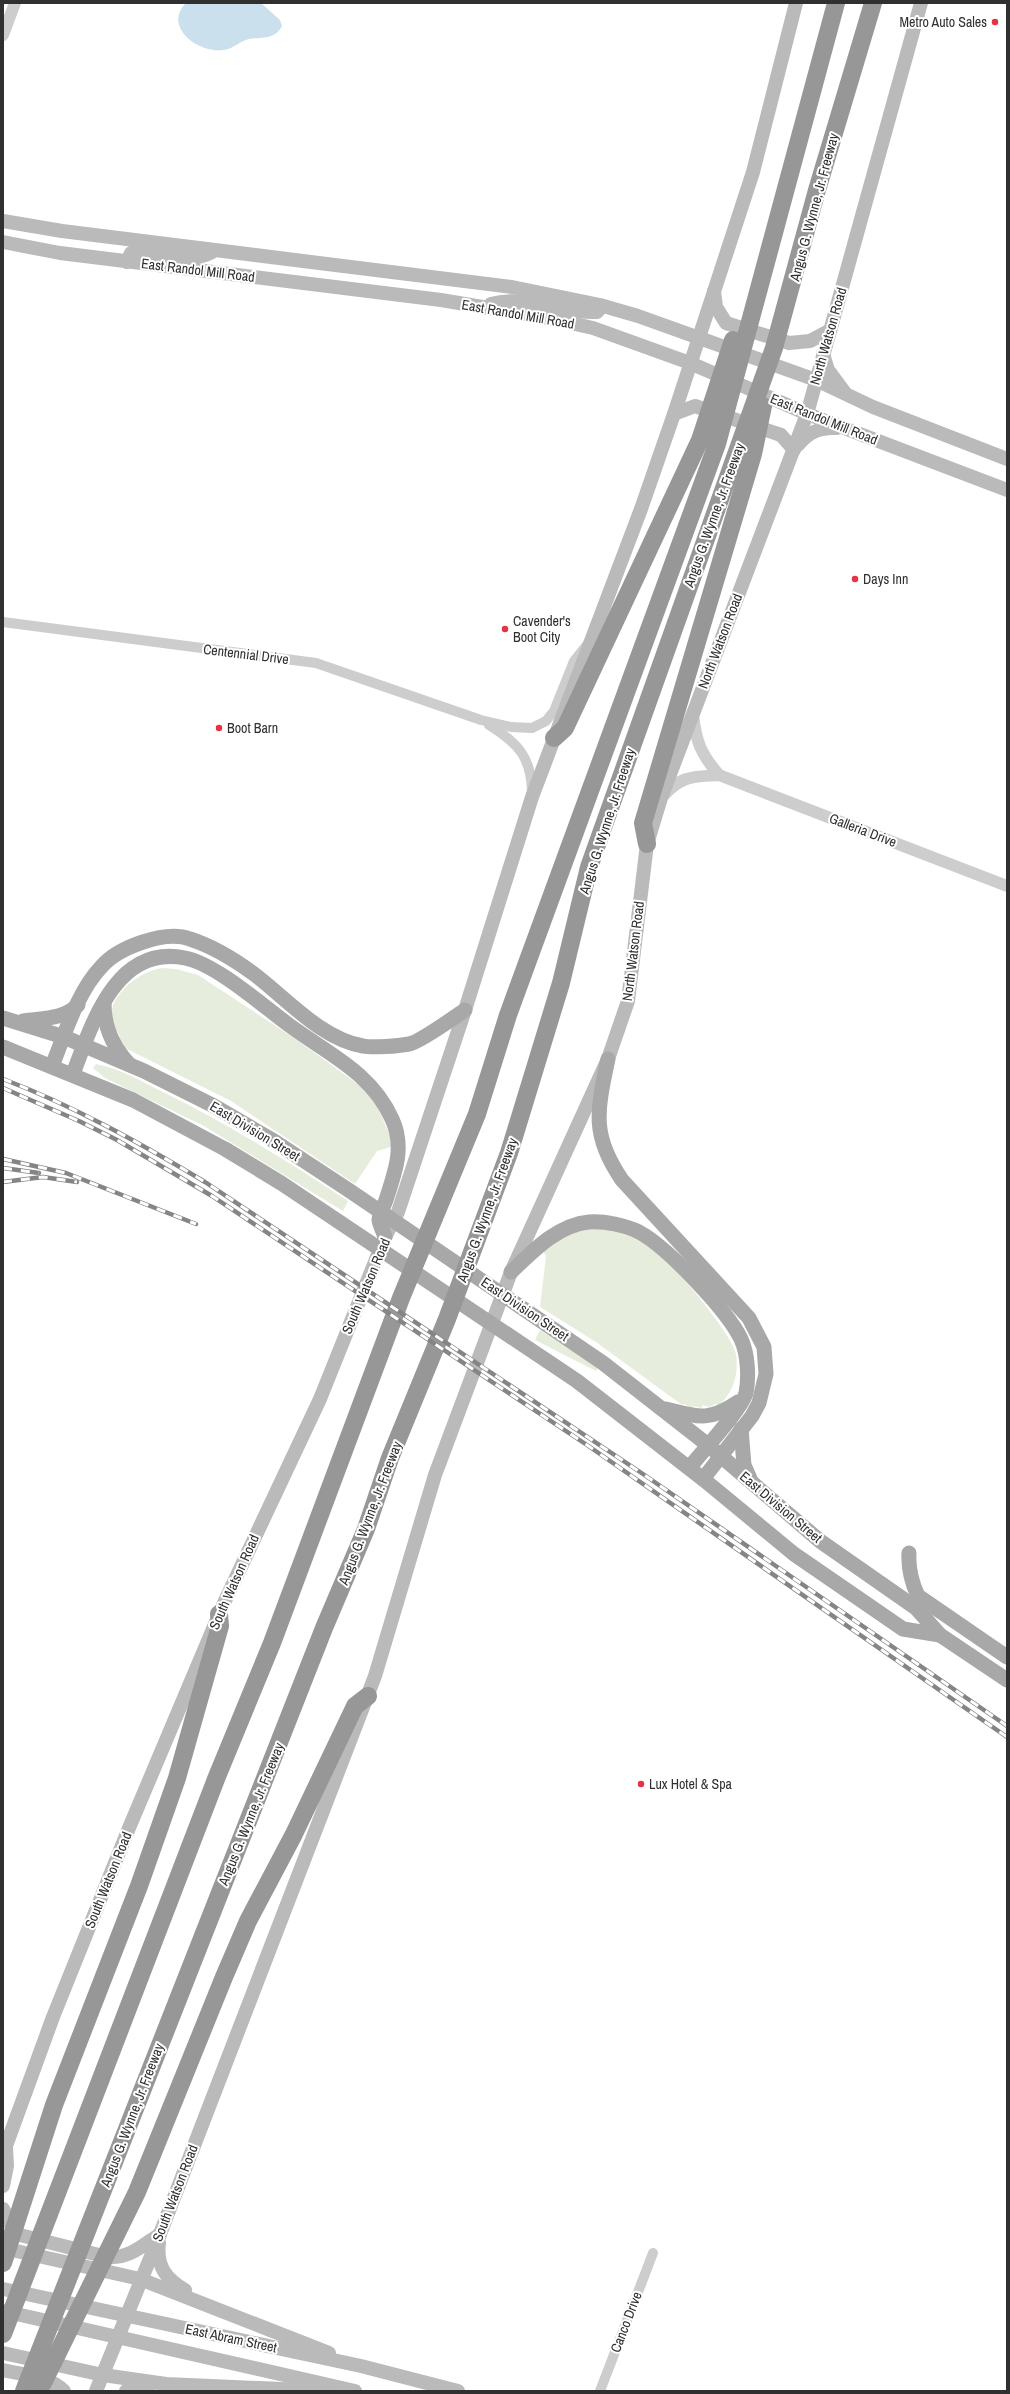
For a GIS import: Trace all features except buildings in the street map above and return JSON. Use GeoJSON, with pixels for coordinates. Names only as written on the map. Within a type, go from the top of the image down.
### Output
{"type":"FeatureCollection","features":[{"type":"Feature","properties":{"kind":"highway"},"geometry":{"type":"LineString","coordinates":[[554,738],[565,728],[708,442],[750,288],[766,262],[836,3]]}},
{"type":"Feature","properties":{"kind":"highway","name":"Angus G. Wynne, Jr. Freeway"},"geometry":{"type":"LineString","coordinates":[[24,2391],[324,1628],[366,1529],[390,1458],[447,1320],[506,1160],[561,983],[589,867],[745,451],[821,176],[873,3]]}},
{"type":"Feature","properties":{"kind":"highway","name":"Angus G. Wynne, Jr. Freeway"},"geometry":{"type":"LineString","coordinates":[[3,2334],[216,1779],[274,1636],[401,1298],[477,1114],[508,1015],[708,442]]}},
{"type":"Feature","properties":{"kind":"highway"},"geometry":{"type":"LineString","coordinates":[[647,844],[643,823],[745,451]]}},
{"type":"Feature","properties":{"kind":"highway"},"geometry":{"type":"LineString","coordinates":[[3,2263],[54,2105],[139,1886],[177,1778],[220,1626],[219,1614]]}},
{"type":"Feature","properties":{"kind":"highway"},"geometry":{"type":"LineString","coordinates":[[39,2391],[137,2192],[248,1921],[294,1834],[355,1706],[368,1696]]}},
{"type":"Feature","properties":{"kind":"main road"},"geometry":{"type":"LineString","coordinates":[[52,1066],[79,1004],[102,966],[130,946],[161,938],[189,938],[221,953],[254,973],[277,995],[328,1033],[363,1046],[410,1044],[465,1010],[532,797],[589,641],[641,509],[674,414],[753,172],[796,3]]}},
{"type":"Feature","properties":{"kind":"main road","name":"North Watson Road"},"geometry":{"type":"LineString","coordinates":[[511,1272],[608,1060],[628,1001],[647,844],[661,798],[807,414],[921,3]]}},
{"type":"Feature","properties":{"kind":"main road","name":"East Randol Mill Road"},"geometry":{"type":"LineString","coordinates":[[3,221],[62,231],[512,287],[602,306],[816,380],[846,394],[1007,460]]}},
{"type":"Feature","properties":{"kind":"main road","name":"East Randol Mill Road"},"geometry":{"type":"LineString","coordinates":[[3,242],[60,253],[481,307],[593,328],[690,363],[807,414],[1007,490]]}},
{"type":"Feature","properties":{"kind":"main road"},"geometry":{"type":"LineString","coordinates":[[127,262],[131,253],[138,251],[192,258],[202,257],[214,250]]}},
{"type":"Feature","properties":{"kind":"main road"},"geometry":{"type":"LineString","coordinates":[[714,289],[716,307],[726,323],[789,343],[810,341],[829,331]]}},
{"type":"Feature","properties":{"kind":"main road"},"geometry":{"type":"LineString","coordinates":[[481,307],[494,303],[528,302],[586,313],[597,312],[602,306]]}},
{"type":"Feature","properties":{"kind":"main road"},"geometry":{"type":"LineString","coordinates":[[823,354],[828,370],[846,394]]}},
{"type":"Feature","properties":{"kind":"main road"},"geometry":{"type":"LineString","coordinates":[[674,414],[695,406],[781,435],[794,450],[804,437],[813,431],[824,428],[846,429]]}},
{"type":"Feature","properties":{"kind":"main road"},"geometry":{"type":"LineString","coordinates":[[73,1074],[104,1002],[122,977],[135,965],[155,958],[186,958],[238,986],[289,1026],[334,1055],[372,1086],[392,1119],[398,1141],[399,1159],[379,1220],[385,1238]]}},
{"type":"Feature","properties":{"kind":"main road"},"geometry":{"type":"LineString","coordinates":[[104,1002],[104,1013],[113,1042],[120,1054],[130,1065]]}},
{"type":"Feature","properties":{"kind":"main road"},"geometry":{"type":"LineString","coordinates":[[10,1020],[57,1017],[70,1013],[79,1004]]}},
{"type":"Feature","properties":{"kind":"main road","name":"South Watson Road"},"geometry":{"type":"LineString","coordinates":[[4,2151],[59,2002],[219,1614],[320,1399],[385,1238],[398,1212],[465,1010]]}},
{"type":"Feature","properties":{"kind":"main road","name":"East Division Street"},"geometry":{"type":"LineString","coordinates":[[10,1020],[64,1037],[130,1065],[214,1106],[274,1141],[350,1191],[544,1321],[661,1408],[708,1445],[752,1484],[820,1540],[916,1608],[940,1635],[1007,1680]]}},
{"type":"Feature","properties":{"kind":"main road","name":"East Division Street"},"geometry":{"type":"LineString","coordinates":[[3,1047],[73,1074],[133,1100],[188,1128],[340,1221],[532,1349],[630,1420],[794,1554],[903,1629],[940,1635]]}},
{"type":"Feature","properties":{"kind":"main road"},"geometry":{"type":"LineString","coordinates":[[608,1060],[598,1118],[601,1139],[613,1167],[650,1211],[737,1303],[759,1333],[767,1363],[765,1380],[759,1403],[703,1479]]}},
{"type":"Feature","properties":{"kind":"main road"},"geometry":{"type":"LineString","coordinates":[[511,1272],[544,1241],[588,1222],[617,1224],[638,1232],[662,1248],[687,1274],[730,1322],[740,1339],[747,1371],[746,1394],[730,1418],[689,1468]]}},
{"type":"Feature","properties":{"kind":"main road","name":"South Watson Road"},"geometry":{"type":"LineString","coordinates":[[96,2391],[160,2234],[368,1696],[435,1475],[511,1272]]}},
{"type":"Feature","properties":{"kind":"main road"},"geometry":{"type":"LineString","coordinates":[[661,1408],[698,1416],[715,1416],[742,1400]]}},
{"type":"Feature","properties":{"kind":"main road"},"geometry":{"type":"LineString","coordinates":[[741,1429],[744,1465],[752,1484]]}},
{"type":"Feature","properties":{"kind":"main road"},"geometry":{"type":"LineString","coordinates":[[909,1553],[908,1568],[911,1582],[918,1596],[1007,1657]]}},
{"type":"Feature","properties":{"kind":"main road"},"geometry":{"type":"LineString","coordinates":[[3,2186],[7,2166],[4,2151]]}},
{"type":"Feature","properties":{"kind":"main road"},"geometry":{"type":"LineString","coordinates":[[3,2209],[11,2225],[20,2235],[107,2257],[119,2258],[131,2255],[160,2234]]}},
{"type":"Feature","properties":{"kind":"main road"},"geometry":{"type":"LineString","coordinates":[[160,2234],[158,2254],[161,2269],[167,2278],[216,2308]]}},
{"type":"Feature","properties":{"kind":"main road"},"geometry":{"type":"LineString","coordinates":[[3,2248],[140,2280],[216,2308],[361,2366]]}},
{"type":"Feature","properties":{"kind":"main road","name":"East Abram Street"},"geometry":{"type":"LineString","coordinates":[[3,2289],[361,2366],[458,2391]]}},
{"type":"Feature","properties":{"kind":"main road","name":"East Abram Street"},"geometry":{"type":"LineString","coordinates":[[3,2311],[355,2391]]}},
{"type":"Feature","properties":{"kind":"main road"},"geometry":{"type":"LineString","coordinates":[[3,2352],[103,2375],[166,2384],[340,2391]]}},
{"type":"Feature","properties":{"kind":"main road"},"geometry":{"type":"LineString","coordinates":[[3,2370],[46,2380],[64,2391]]}},
{"type":"Feature","properties":{"kind":"main road"},"geometry":{"type":"LineString","coordinates":[[126,2391],[166,2384]]}},
{"type":"Feature","properties":{"kind":"street"},"geometry":{"type":"LineString","coordinates":[[3,35],[15,3]]}},
{"type":"Feature","properties":{"kind":"street","name":"Centennial Drive"},"geometry":{"type":"LineString","coordinates":[[3,622],[316,663],[481,720],[511,727],[532,728],[546,721],[554,711],[574,661],[589,641]]}},
{"type":"Feature","properties":{"kind":"street"},"geometry":{"type":"LineString","coordinates":[[693,715],[698,745],[706,760],[719,774]]}},
{"type":"Feature","properties":{"kind":"street","name":"Centennial Drive"},"geometry":{"type":"LineString","coordinates":[[481,720],[503,734],[524,755],[532,772],[532,797]]}},
{"type":"Feature","properties":{"kind":"street"},"geometry":{"type":"LineString","coordinates":[[661,798],[674,784],[682,779],[719,774]]}},
{"type":"Feature","properties":{"kind":"street","name":"Galleria Drive"},"geometry":{"type":"LineString","coordinates":[[719,774],[1007,886]]}},
{"type":"Feature","properties":{"kind":"street","name":"Canco Drive"},"geometry":{"type":"LineString","coordinates":[[600,2391],[653,2253]]}},
{"type":"Feature","properties":{"kind":"green space"},"geometry":{"type":"Polygon","coordinates":[[[162,968],[176,969],[198,975],[297,1040],[363,1088],[378,1108],[390,1136],[391,1147],[377,1151],[355,1184],[231,1101],[123,1047],[124,1044],[118,1039],[120,1036],[111,1020],[115,1001],[120,993],[136,979],[153,970],[162,968]]]}},
{"type":"Feature","properties":{"kind":"green space"},"geometry":{"type":"Polygon","coordinates":[[[96,1064],[113,1068],[138,1079],[209,1116],[256,1143],[348,1201],[343,1211],[204,1126],[105,1078],[93,1068],[96,1064]]]}},
{"type":"Feature","properties":{"kind":"green space"},"geometry":{"type":"Polygon","coordinates":[[[598,1228],[630,1234],[656,1251],[690,1286],[714,1317],[732,1344],[737,1362],[734,1383],[728,1395],[718,1406],[716,1404],[709,1407],[703,1405],[701,1408],[693,1406],[692,1409],[684,1404],[682,1405],[596,1342],[540,1307],[546,1256],[542,1250],[571,1233],[598,1228]]]}},
{"type":"Feature","properties":{"kind":"green space"},"geometry":{"type":"Polygon","coordinates":[[[540,1330],[598,1368],[596,1371],[535,1340],[540,1330]]]}},
{"type":"Feature","properties":{"kind":"water"},"geometry":{"type":"Polygon","coordinates":[[[186,3],[261,3],[280,20],[282,26],[276,34],[272,36],[249,39],[224,50],[204,48],[187,37],[181,29],[178,21],[180,12],[186,3]]]}},
{"type":"Feature","properties":{"kind":"railway"},"geometry":{"type":"LineString","coordinates":[[3,1079],[81,1113],[156,1153],[205,1182],[643,1474],[1007,1726]]}},
{"type":"Feature","properties":{"kind":"railway"},"geometry":{"type":"LineString","coordinates":[[3,1088],[79,1121],[117,1140],[212,1196],[587,1445],[1007,1737]]}},
{"type":"Feature","properties":{"kind":"railway"},"geometry":{"type":"LineString","coordinates":[[3,1159],[66,1173],[196,1224]]}},
{"type":"Feature","properties":{"kind":"railway"},"geometry":{"type":"LineString","coordinates":[[3,1168],[39,1173]]}},
{"type":"Feature","properties":{"kind":"railway"},"geometry":{"type":"LineString","coordinates":[[3,1182],[43,1177],[77,1182]]}},
{"type":"Feature","properties":{"kind":"place","name":"Metro Auto Sales"},"geometry":{"type":"Point","coordinates":[995,22]}},
{"type":"Feature","properties":{"kind":"place","name":"Days Inn"},"geometry":{"type":"Point","coordinates":[855,579]}},
{"type":"Feature","properties":{"kind":"place","name":"Cavender's Boot City"},"geometry":{"type":"Point","coordinates":[505,629]}},
{"type":"Feature","properties":{"kind":"place","name":"Boot Barn"},"geometry":{"type":"Point","coordinates":[219,728]}},
{"type":"Feature","properties":{"kind":"place","name":"Lux Hotel & Spa"},"geometry":{"type":"Point","coordinates":[641,1784]}}]}
